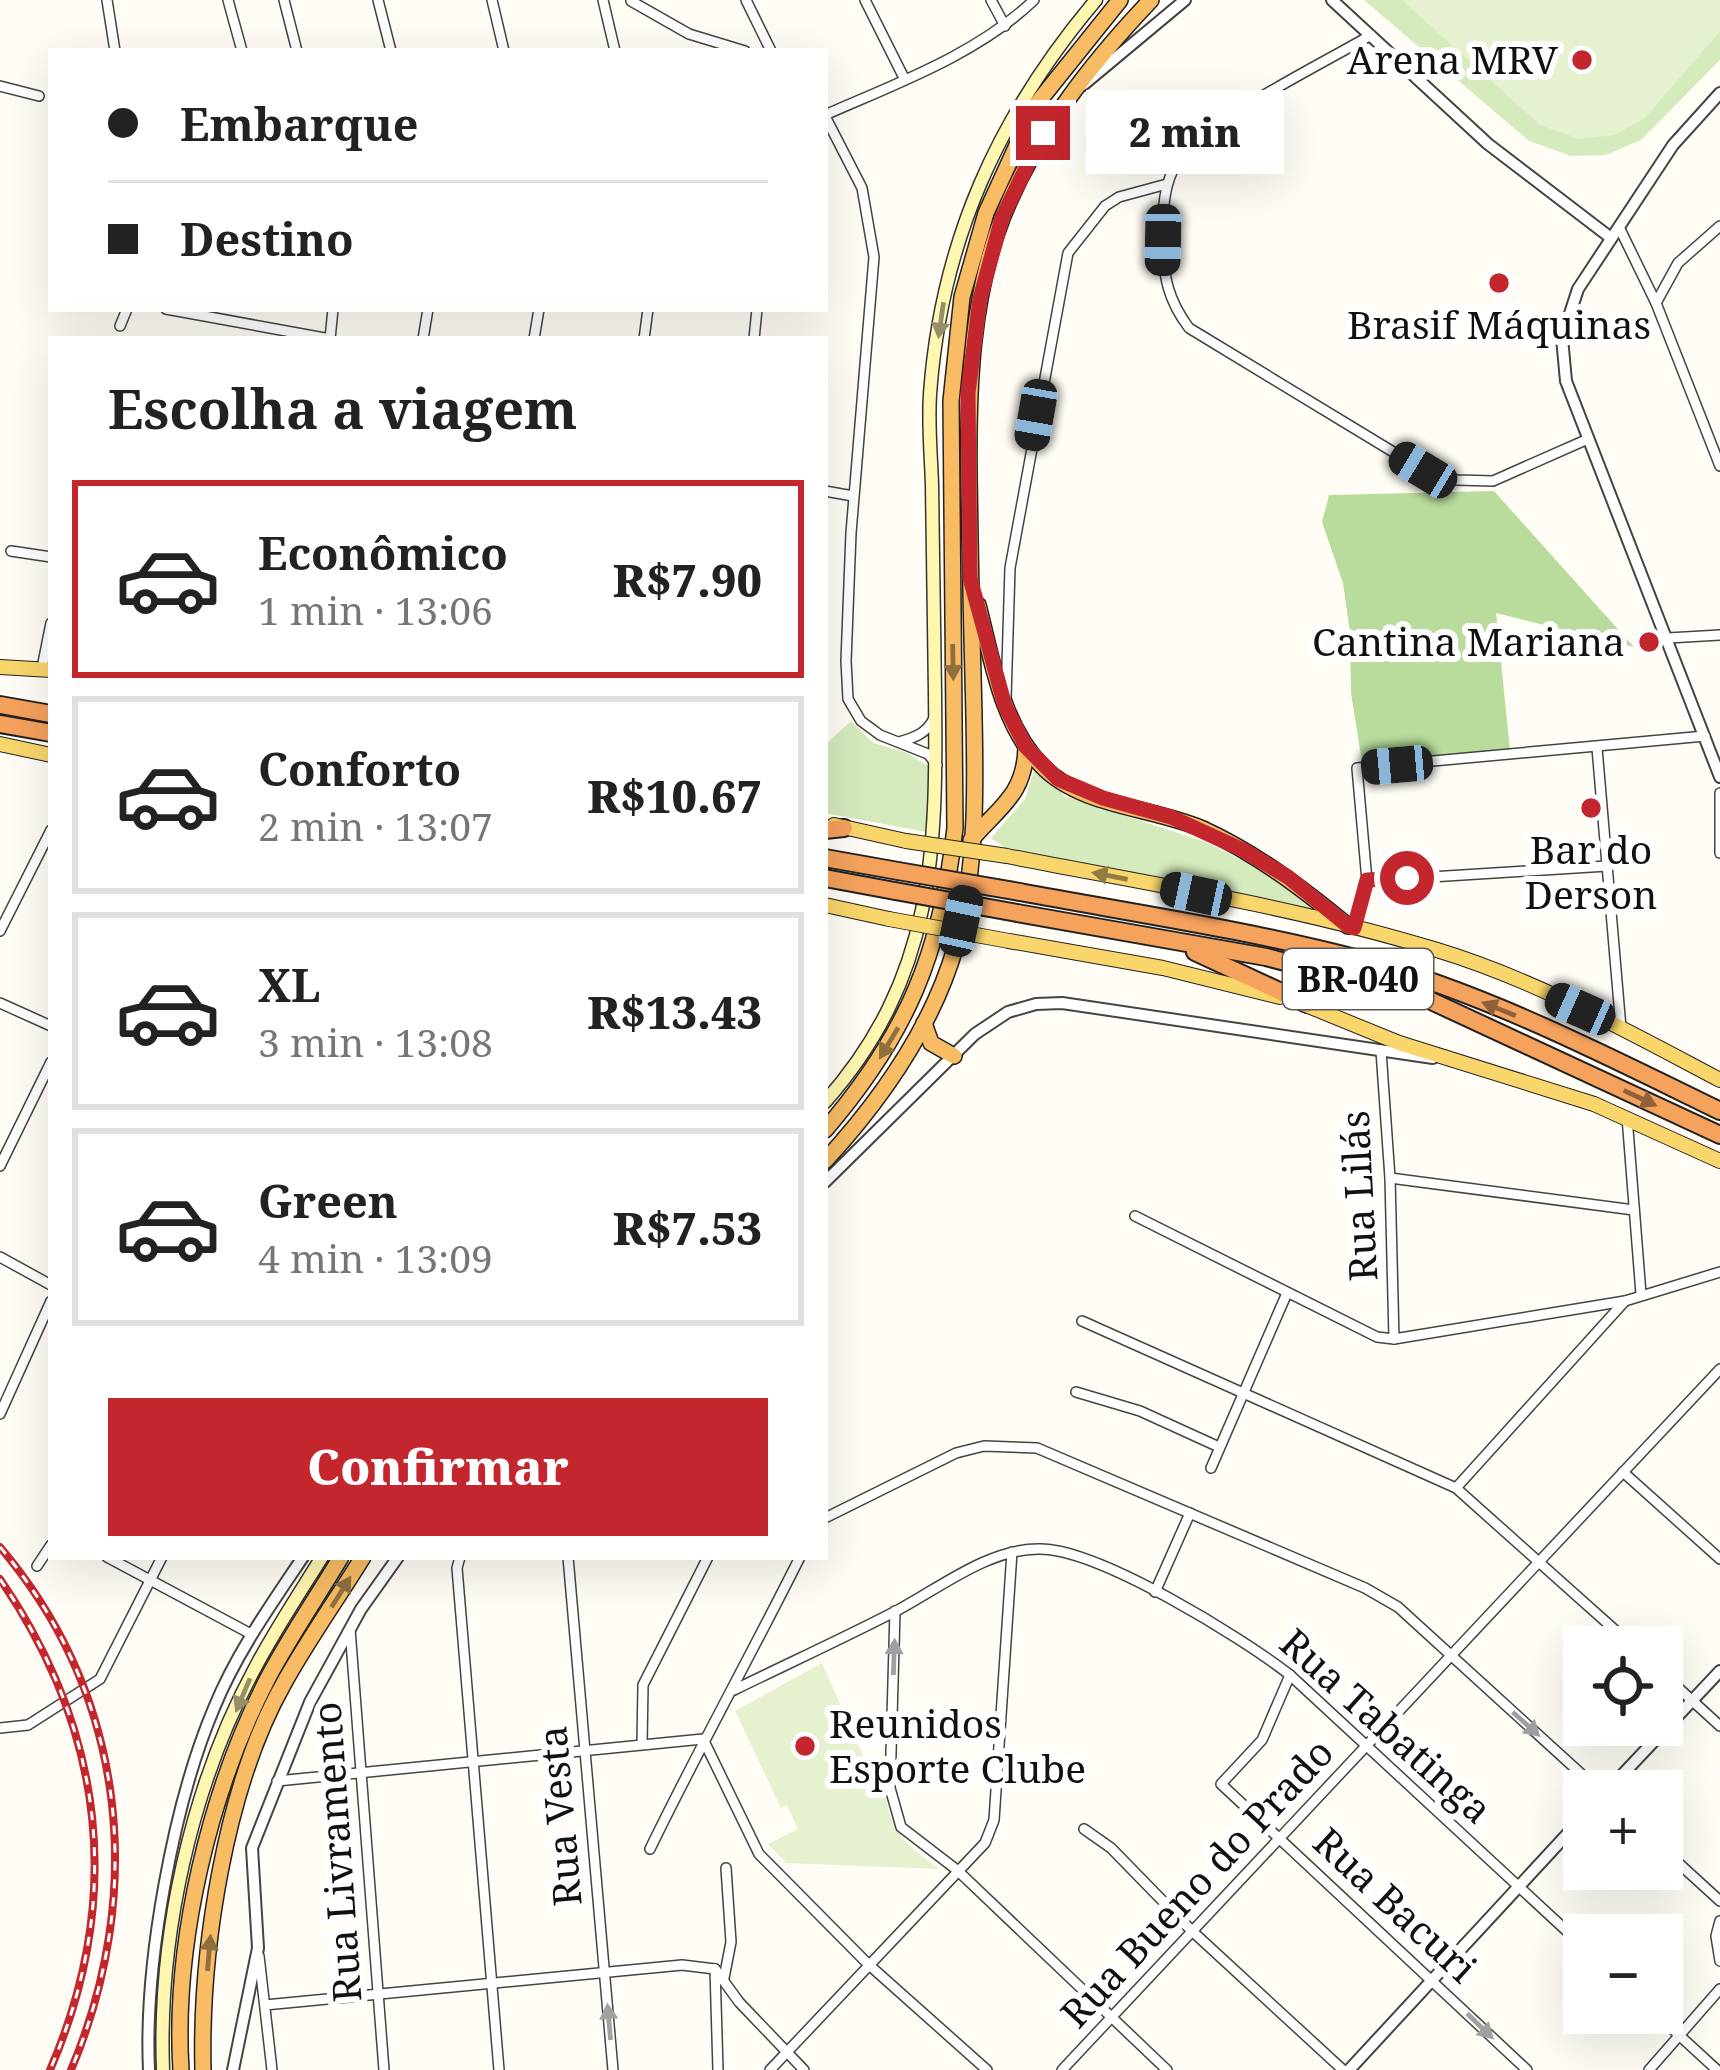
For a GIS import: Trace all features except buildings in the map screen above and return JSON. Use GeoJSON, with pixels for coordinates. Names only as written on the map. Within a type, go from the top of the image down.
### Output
{"type":"FeatureCollection","features":[{"type":"Feature","properties":{"kind":"highway"},"geometry":{"type":"LineString","coordinates":[[828,1127],[862,1088],[906,1016],[934,946],[948,890],[955,828],[951,400],[962,297],[986,212],[1024,128],[1054,78],[1120,0]]}},
{"type":"Feature","properties":{"kind":"highway"},"geometry":{"type":"LineString","coordinates":[[828,1157],[879,1098],[924,1023],[955,948],[967,893],[975,772],[968,393],[980,299],[1002,218],[1043,133],[1150,0]]}},
{"type":"Feature","properties":{"kind":"highway"},"geometry":{"type":"LineString","coordinates":[[970,578],[1005,706],[1026,747],[1043,767],[1074,788],[1171,817],[1243,850],[1288,877],[1351,927]]}},
{"type":"Feature","properties":{"kind":"highway"},"geometry":{"type":"LineString","coordinates":[[0,705],[48,713]]}},
{"type":"Feature","properties":{"kind":"highway"},"geometry":{"type":"LineString","coordinates":[[0,724],[48,732]]}},
{"type":"Feature","properties":{"kind":"highway"},"geometry":{"type":"LineString","coordinates":[[971,840],[1017,791],[1026,765],[1026,747]]}},
{"type":"Feature","properties":{"kind":"highway","name":"BR-040"},"geometry":{"type":"LineString","coordinates":[[828,859],[1359,959],[1432,982],[1562,1035],[1720,1111]]}},
{"type":"Feature","properties":{"kind":"highway","name":"BR-040"},"geometry":{"type":"LineString","coordinates":[[828,879],[1266,957],[1427,999],[1720,1135]]}},
{"type":"Feature","properties":{"kind":"highway"},"geometry":{"type":"LineString","coordinates":[[1143,934],[1206,955],[1307,1004]]}},
{"type":"Feature","properties":{"kind":"highway"},"geometry":{"type":"LineString","coordinates":[[924,1023],[931,1043],[954,1056]]}},
{"type":"Feature","properties":{"kind":"highway"},"geometry":{"type":"LineString","coordinates":[[181,2070],[188,1932],[217,1803],[268,1678],[339,1560]]}},
{"type":"Feature","properties":{"kind":"highway"},"geometry":{"type":"LineString","coordinates":[[203,2070],[210,1936],[233,1806],[282,1686],[361,1560]]}},
{"type":"Feature","properties":{"kind":"main road"},"geometry":{"type":"LineString","coordinates":[[828,1099],[848,1077],[889,1008],[916,945],[930,887],[937,765],[930,395],[945,293],[968,206],[1012,116],[1043,65],[1096,0]]}},
{"type":"Feature","properties":{"kind":"main road"},"geometry":{"type":"LineString","coordinates":[[0,667],[46,669]]}},
{"type":"Feature","properties":{"kind":"main road"},"geometry":{"type":"LineString","coordinates":[[0,744],[48,753]]}},
{"type":"Feature","properties":{"kind":"main road"},"geometry":{"type":"LineString","coordinates":[[831,827],[1007,856],[1351,927],[1439,950],[1621,1028],[1720,1080]]}},
{"type":"Feature","properties":{"kind":"main road"},"geometry":{"type":"LineString","coordinates":[[828,906],[1163,968],[1307,1004],[1456,1062],[1627,1117],[1720,1161]]}},
{"type":"Feature","properties":{"kind":"main road"},"geometry":{"type":"LineString","coordinates":[[163,2070],[170,1930],[200,1798],[253,1671],[320,1560]]}},
{"type":"Feature","properties":{"kind":"street"},"geometry":{"type":"LineString","coordinates":[[107,0],[115,48]]}},
{"type":"Feature","properties":{"kind":"street"},"geometry":{"type":"LineString","coordinates":[[228,0],[241,48]]}},
{"type":"Feature","properties":{"kind":"street"},"geometry":{"type":"LineString","coordinates":[[284,0],[296,48]]}},
{"type":"Feature","properties":{"kind":"street"},"geometry":{"type":"LineString","coordinates":[[378,0],[390,48]]}},
{"type":"Feature","properties":{"kind":"street"},"geometry":{"type":"LineString","coordinates":[[492,0],[503,48]]}},
{"type":"Feature","properties":{"kind":"street"},"geometry":{"type":"LineString","coordinates":[[746,0],[769,48]]}},
{"type":"Feature","properties":{"kind":"street"},"geometry":{"type":"LineString","coordinates":[[865,0],[905,80]]}},
{"type":"Feature","properties":{"kind":"street"},"geometry":{"type":"LineString","coordinates":[[991,0],[1005,26]]}},
{"type":"Feature","properties":{"kind":"street"},"geometry":{"type":"LineString","coordinates":[[828,115],[1005,26],[1034,0]]}},
{"type":"Feature","properties":{"kind":"street"},"geometry":{"type":"LineString","coordinates":[[1071,94],[1185,0]]}},
{"type":"Feature","properties":{"kind":"street"},"geometry":{"type":"LineString","coordinates":[[1332,0],[1488,144],[1611,238]]}},
{"type":"Feature","properties":{"kind":"street"},"geometry":{"type":"LineString","coordinates":[[614,48],[604,3],[632,1],[668,24],[728,48]]}},
{"type":"Feature","properties":{"kind":"street"},"geometry":{"type":"LineString","coordinates":[[1371,35],[1210,130],[1178,160],[1166,184],[1163,265],[1170,303],[1189,328],[1423,470],[1457,480],[1493,481],[1588,439]]}},
{"type":"Feature","properties":{"kind":"street"},"geometry":{"type":"LineString","coordinates":[[0,86],[39,96]]}},
{"type":"Feature","properties":{"kind":"street"},"geometry":{"type":"LineString","coordinates":[[1720,93],[1673,146],[1611,238],[1571,303],[1562,338],[1566,381],[1720,777]]}},
{"type":"Feature","properties":{"kind":"street"},"geometry":{"type":"LineString","coordinates":[[828,122],[862,188],[874,257],[854,496],[845,661],[848,699],[861,721],[880,736],[928,754],[937,765]]}},
{"type":"Feature","properties":{"kind":"street"},"geometry":{"type":"LineString","coordinates":[[1005,706],[1010,568],[1068,253],[1105,206],[1118,197],[1166,184]]}},
{"type":"Feature","properties":{"kind":"street"},"geometry":{"type":"LineString","coordinates":[[1619,226],[1656,303],[1720,466]]}},
{"type":"Feature","properties":{"kind":"street"},"geometry":{"type":"LineString","coordinates":[[1656,303],[1678,263],[1720,226]]}},
{"type":"Feature","properties":{"kind":"street"},"geometry":{"type":"LineString","coordinates":[[120,326],[127,312]]}},
{"type":"Feature","properties":{"kind":"street"},"geometry":{"type":"LineString","coordinates":[[182,312],[314,336]]}},
{"type":"Feature","properties":{"kind":"street"},"geometry":{"type":"LineString","coordinates":[[828,492],[854,496]]}},
{"type":"Feature","properties":{"kind":"street"},"geometry":{"type":"LineString","coordinates":[[11,551],[48,557]]}},
{"type":"Feature","properties":{"kind":"street"},"geometry":{"type":"LineString","coordinates":[[1668,638],[1720,635]]}},
{"type":"Feature","properties":{"kind":"street"},"geometry":{"type":"LineString","coordinates":[[899,742],[929,728],[935,715]]}},
{"type":"Feature","properties":{"kind":"street"},"geometry":{"type":"LineString","coordinates":[[1351,927],[1367,880],[1358,768],[1705,736]]}},
{"type":"Feature","properties":{"kind":"street"},"geometry":{"type":"LineString","coordinates":[[1597,748],[1621,1028]]}},
{"type":"Feature","properties":{"kind":"street"},"geometry":{"type":"LineString","coordinates":[[1720,793],[1720,853]]}},
{"type":"Feature","properties":{"kind":"street"},"geometry":{"type":"LineString","coordinates":[[0,931],[48,836]]}},
{"type":"Feature","properties":{"kind":"street"},"geometry":{"type":"LineString","coordinates":[[1367,880],[1607,866]]}},
{"type":"Feature","properties":{"kind":"street"},"geometry":{"type":"LineString","coordinates":[[0,1003],[48,1025]]}},
{"type":"Feature","properties":{"kind":"street"},"geometry":{"type":"LineString","coordinates":[[828,1179],[975,1034],[1008,1012],[1036,1004],[1062,1003],[1456,1062]]}},
{"type":"Feature","properties":{"kind":"street","name":"Rua Lilás"},"geometry":{"type":"LineString","coordinates":[[1381,1051],[1394,1340]]}},
{"type":"Feature","properties":{"kind":"street"},"geometry":{"type":"LineString","coordinates":[[0,1166],[48,1068]]}},
{"type":"Feature","properties":{"kind":"street"},"geometry":{"type":"LineString","coordinates":[[1627,1117],[1641,1294]]}},
{"type":"Feature","properties":{"kind":"street"},"geometry":{"type":"LineString","coordinates":[[1390,1178],[1634,1210]]}},
{"type":"Feature","properties":{"kind":"street"},"geometry":{"type":"LineString","coordinates":[[1135,1216],[1377,1337],[1394,1340],[1625,1301],[1720,1272]]}},
{"type":"Feature","properties":{"kind":"street"},"geometry":{"type":"LineString","coordinates":[[0,1257],[48,1283]]}},
{"type":"Feature","properties":{"kind":"street"},"geometry":{"type":"LineString","coordinates":[[1211,1468],[1288,1293]]}},
{"type":"Feature","properties":{"kind":"street"},"geometry":{"type":"LineString","coordinates":[[1456,1488],[1625,1301]]}},
{"type":"Feature","properties":{"kind":"street"},"geometry":{"type":"LineString","coordinates":[[0,1414],[48,1308]]}},
{"type":"Feature","properties":{"kind":"street"},"geometry":{"type":"LineString","coordinates":[[1082,1321],[1456,1488],[1611,1626]]}},
{"type":"Feature","properties":{"kind":"street","name":"Rua Bueno do Prado"},"geometry":{"type":"LineString","coordinates":[[1062,2070],[1720,1370]]}},
{"type":"Feature","properties":{"kind":"street"},"geometry":{"type":"LineString","coordinates":[[1708,1382],[1720,1394]]}},
{"type":"Feature","properties":{"kind":"street"},"geometry":{"type":"LineString","coordinates":[[1076,1392],[1140,1411],[1220,1447]]}},
{"type":"Feature","properties":{"kind":"street"},"geometry":{"type":"LineString","coordinates":[[828,1517],[956,1453],[1010,1445],[1068,1458],[1366,1588],[1398,1607],[1580,1770]]}},
{"type":"Feature","properties":{"kind":"street"},"geometry":{"type":"LineString","coordinates":[[1623,1472],[1720,1559]]}},
{"type":"Feature","properties":{"kind":"street"},"geometry":{"type":"LineString","coordinates":[[1155,1592],[1190,1513]]}},
{"type":"Feature","properties":{"kind":"street"},"geometry":{"type":"LineString","coordinates":[[37,1566],[48,1550]]}},
{"type":"Feature","properties":{"kind":"street","name":"Rua Tabatinga"},"geometry":{"type":"LineString","coordinates":[[734,1690],[1012,1552],[1063,1551],[1155,1592],[1251,1645],[1290,1675],[1563,1927]]}},
{"type":"Feature","properties":{"kind":"street"},"geometry":{"type":"LineString","coordinates":[[770,2070],[985,1843],[994,1820],[1012,1552]]}},
{"type":"Feature","properties":{"kind":"street"},"geometry":{"type":"LineString","coordinates":[[113,1560],[251,1634]]}},
{"type":"Feature","properties":{"kind":"street"},"geometry":{"type":"LineString","coordinates":[[0,1728],[28,1725],[100,1679],[161,1560]]}},
{"type":"Feature","properties":{"kind":"street"},"geometry":{"type":"LineString","coordinates":[[149,2070],[158,1928],[186,1797],[213,1709],[251,1634],[301,1560]]}},
{"type":"Feature","properties":{"kind":"street"},"geometry":{"type":"LineString","coordinates":[[272,2070],[252,1848],[310,1702],[350,1628],[396,1560]]}},
{"type":"Feature","properties":{"kind":"street"},"geometry":{"type":"LineString","coordinates":[[459,1560],[499,2070]]}},
{"type":"Feature","properties":{"kind":"street","name":"Rua Vesta"},"geometry":{"type":"LineString","coordinates":[[568,1560],[613,2070]]}},
{"type":"Feature","properties":{"kind":"street"},"geometry":{"type":"LineString","coordinates":[[642,1744],[643,1685],[706,1560]]}},
{"type":"Feature","properties":{"kind":"street"},"geometry":{"type":"LineString","coordinates":[[650,1849],[799,1560]]}},
{"type":"Feature","properties":{"kind":"street"},"geometry":{"type":"LineString","coordinates":[[895,1611],[890,1788],[901,1827],[957,1870],[1167,2070]]}},
{"type":"Feature","properties":{"kind":"street","name":"Rua Livramento"},"geometry":{"type":"LineString","coordinates":[[350,1628],[385,2070]]}},
{"type":"Feature","properties":{"kind":"street"},"geometry":{"type":"LineString","coordinates":[[1625,1770],[1720,1671]]}},
{"type":"Feature","properties":{"kind":"street","name":"Rua Bacuri"},"geometry":{"type":"LineString","coordinates":[[1290,1675],[1262,1740],[1221,1784],[1527,2070]]}},
{"type":"Feature","properties":{"kind":"street"},"geometry":{"type":"LineString","coordinates":[[1683,1692],[1720,1726]]}},
{"type":"Feature","properties":{"kind":"street"},"geometry":{"type":"LineString","coordinates":[[276,1781],[703,1739]]}},
{"type":"Feature","properties":{"kind":"street"},"geometry":{"type":"LineString","coordinates":[[703,1739],[759,1854],[868,1964],[986,2070]]}},
{"type":"Feature","properties":{"kind":"street"},"geometry":{"type":"LineString","coordinates":[[1084,1829],[1111,1848],[1192,1931],[1346,2070],[1434,1982],[1563,1839]]}},
{"type":"Feature","properties":{"kind":"street"},"geometry":{"type":"LineString","coordinates":[[1683,1867],[1720,1901]]}},
{"type":"Feature","properties":{"kind":"street"},"geometry":{"type":"LineString","coordinates":[[724,1978],[731,1942],[726,1868]]}},
{"type":"Feature","properties":{"kind":"street"},"geometry":{"type":"LineString","coordinates":[[1720,1921],[1716,1936],[1720,1961]]}},
{"type":"Feature","properties":{"kind":"street"},"geometry":{"type":"LineString","coordinates":[[233,2070],[258,1948]]}},
{"type":"Feature","properties":{"kind":"street"},"geometry":{"type":"LineString","coordinates":[[265,2005],[682,1965],[715,1969],[739,2002],[805,2070]]}},
{"type":"Feature","properties":{"kind":"street"},"geometry":{"type":"LineString","coordinates":[[715,1969],[718,2070]]}},
{"type":"Feature","properties":{"kind":"street"},"geometry":{"type":"LineString","coordinates":[[1649,2070],[1720,1989]]}},
{"type":"Feature","properties":{"kind":"street"},"geometry":{"type":"LineString","coordinates":[[1680,2036],[1717,2070]]}},
{"type":"Feature","properties":{"kind":"green space","name":"Arena MRV"},"geometry":{"type":"Polygon","coordinates":[[[1364,0],[1720,0],[1720,60],[1641,140],[1606,155],[1571,156],[1529,141],[1364,0]]]}},
{"type":"Feature","properties":{"kind":"green space","name":"Arena MRV"},"geometry":{"type":"Polygon","coordinates":[[[1402,0],[1720,0],[1720,31],[1644,119],[1614,135],[1580,139],[1540,125],[1402,0]]]}},
{"type":"Feature","properties":{"kind":"green space"},"geometry":{"type":"Polygon","coordinates":[[[1494,491],[1634,647],[1496,613],[1510,750],[1362,762],[1351,693],[1343,583],[1322,522],[1329,495],[1494,491]]]}},
{"type":"Feature","properties":{"kind":"green space"},"geometry":{"type":"Polygon","coordinates":[[[851,721],[873,743],[905,752],[930,767],[926,832],[828,814],[828,742],[851,721]]]}},
{"type":"Feature","properties":{"kind":"green space"},"geometry":{"type":"Polygon","coordinates":[[[1037,761],[1064,796],[1206,842],[1286,883],[1334,918],[1023,860],[991,838],[1025,799],[1037,761]]]}},
{"type":"Feature","properties":{"kind":"green space","name":"Reunidos Esporte Clube"},"geometry":{"type":"Polygon","coordinates":[[[822,1663],[874,1780],[884,1781],[893,1824],[906,1842],[939,1869],[786,1863],[768,1844],[798,1829],[787,1805],[781,1808],[735,1711],[822,1663]]]}},
{"type":"Feature","properties":{"kind":"railway"},"geometry":{"type":"LineString","coordinates":[[0,1547],[43,1605],[75,1667],[98,1731],[111,1798],[115,1866],[109,1934],[95,2003],[71,2070]]}},
{"type":"Feature","properties":{"kind":"railway"},"geometry":{"type":"LineString","coordinates":[[0,1579],[63,1696],[92,1818],[94,1880],[88,1943],[73,2006],[50,2070]]}},
{"type":"Feature","properties":{"kind":"place","name":"Arena MRV"},"geometry":{"type":"Point","coordinates":[1582,60]}},
{"type":"Feature","properties":{"kind":"place","name":"Brasif Máquinas"},"geometry":{"type":"Point","coordinates":[1499,283]}},
{"type":"Feature","properties":{"kind":"place","name":"Cantina Mariana"},"geometry":{"type":"Point","coordinates":[1649,642]}},
{"type":"Feature","properties":{"kind":"place","name":"Bar do Derson"},"geometry":{"type":"Point","coordinates":[1591,808]}},
{"type":"Feature","properties":{"kind":"place","name":"Reunidos Esporte Clube"},"geometry":{"type":"Point","coordinates":[805,1746]}},
{"type":"Feature","properties":{"kind":"route"},"geometry":{"type":"LineString","coordinates":[[1043,133],[1002,218],[980,299],[968,393],[970,578],[1005,706],[1016,729],[1026,747],[1058,779],[1103,798],[1171,817],[1243,850],[1288,877],[1348,926],[1354,928],[1367,880],[1407,878]]}}]}
